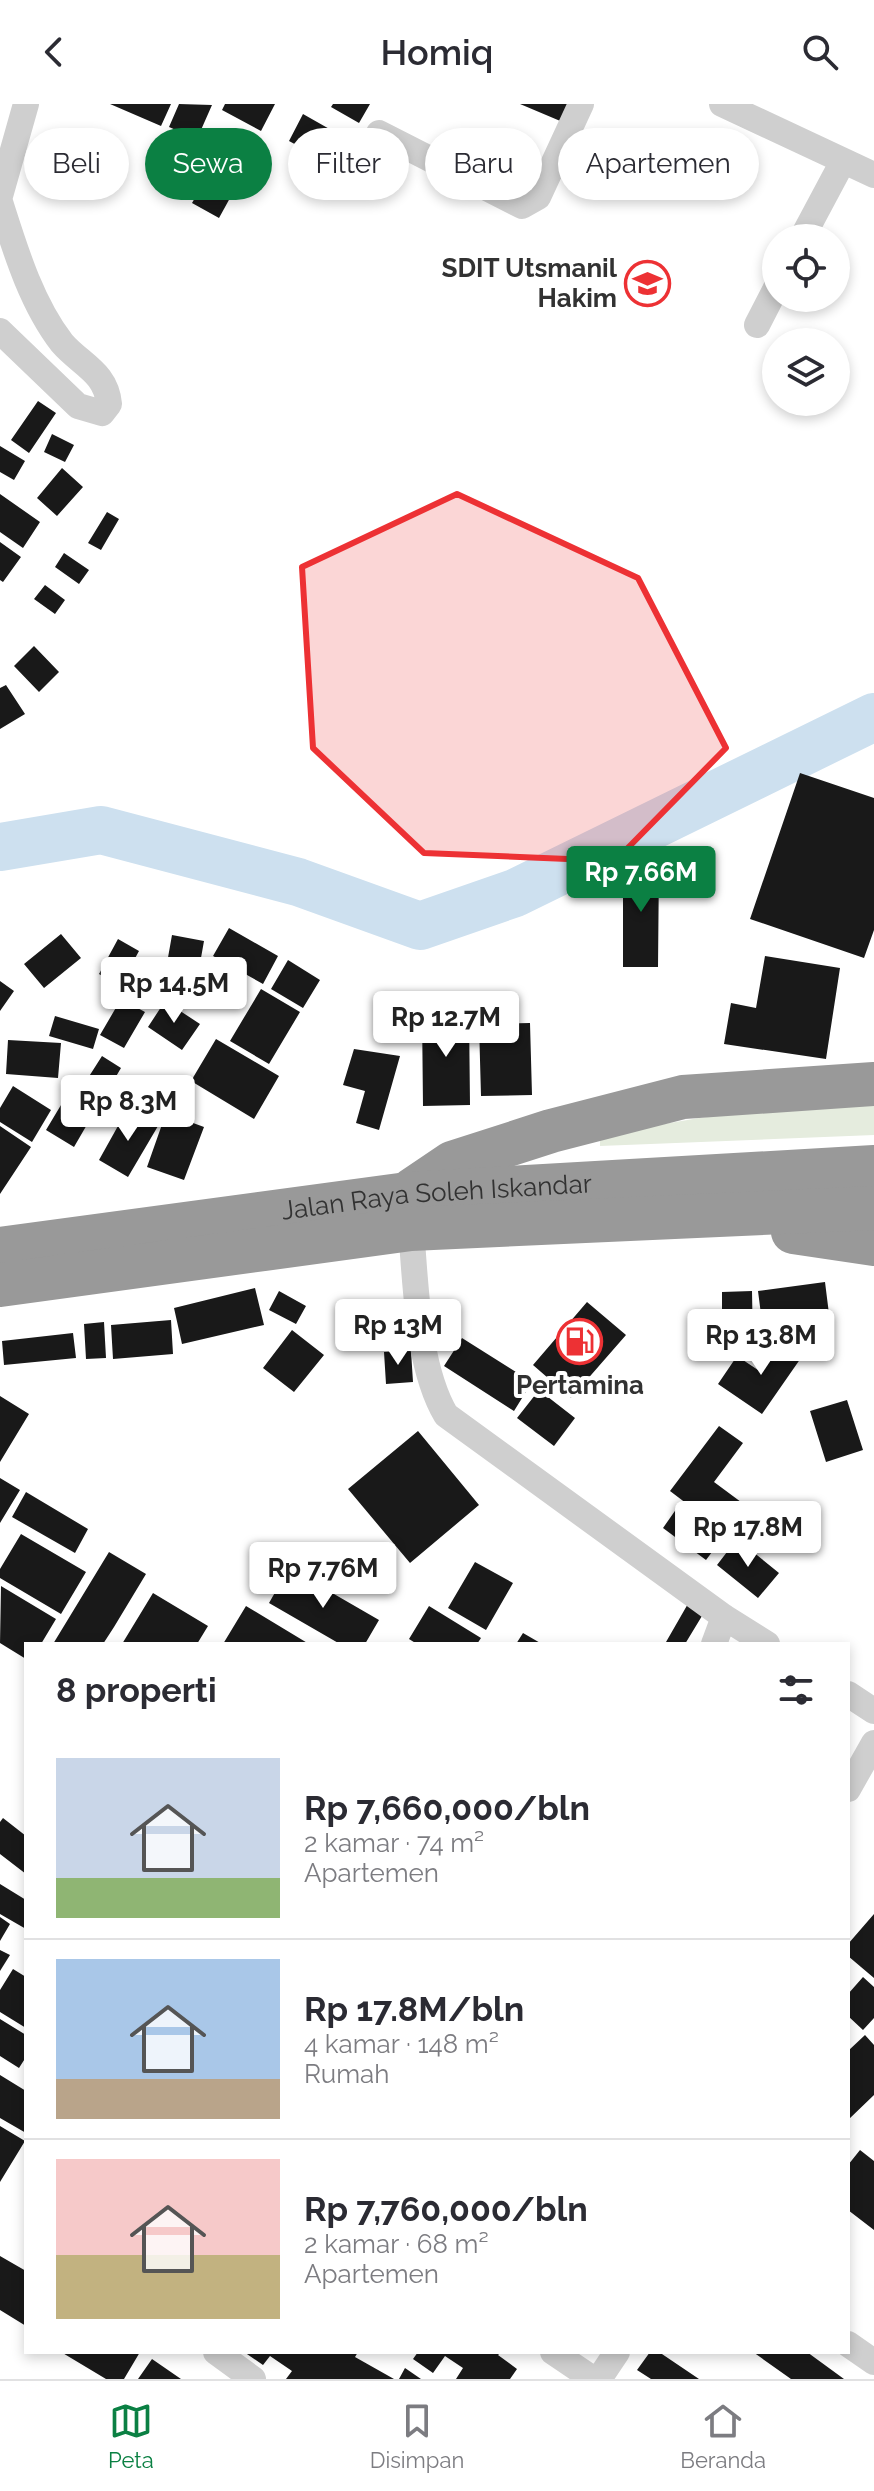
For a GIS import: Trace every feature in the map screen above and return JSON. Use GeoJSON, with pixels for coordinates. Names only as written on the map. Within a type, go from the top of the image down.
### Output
{"type":"FeatureCollection","features":[{"type":"Feature","properties":{"kind":"highway"},"geometry":{"type":"LineString","coordinates":[[409,1211],[452,1163],[551,1131],[683,1097],[874,1084]]}},
{"type":"Feature","properties":{"kind":"highway","name":"Jalan Raya Soleh Iskandar"},"geometry":{"type":"LineString","coordinates":[[0,1249],[874,1167]]}},
{"type":"Feature","properties":{"kind":"highway","name":"Jalan Raya Soleh Iskandar"},"geometry":{"type":"LineString","coordinates":[[0,1285],[409,1211],[683,1215],[874,1208]]}},
{"type":"Feature","properties":{"kind":"highway"},"geometry":{"type":"LineString","coordinates":[[683,1215],[874,1244]]}},
{"type":"Feature","properties":{"kind":"street"},"geometry":{"type":"LineString","coordinates":[[0,331],[78,406],[102,413],[109,404],[103,379],[63,344],[41,310],[0,199],[26,104]]}},
{"type":"Feature","properties":{"kind":"street"},"geometry":{"type":"LineString","coordinates":[[409,148],[522,206],[538,197],[581,104]]}},
{"type":"Feature","properties":{"kind":"street"},"geometry":{"type":"LineString","coordinates":[[722,104],[842,163],[874,175]]}},
{"type":"Feature","properties":{"kind":"street"},"geometry":{"type":"LineString","coordinates":[[809,224],[842,163]]}},
{"type":"Feature","properties":{"kind":"street"},"geometry":{"type":"LineString","coordinates":[[757,325],[764,312]]}},
{"type":"Feature","properties":{"kind":"street"},"geometry":{"type":"LineString","coordinates":[[409,1211],[428,1363],[436,1398],[446,1415],[724,1617],[764,1642]]}},
{"type":"Feature","properties":{"kind":"street"},"geometry":{"type":"LineString","coordinates":[[715,1642],[724,1617]]}},
{"type":"Feature","properties":{"kind":"street"},"geometry":{"type":"LineString","coordinates":[[850,1695],[874,1711]]}},
{"type":"Feature","properties":{"kind":"street"},"geometry":{"type":"LineString","coordinates":[[850,1785],[874,1743]]}},
{"type":"Feature","properties":{"kind":"street"},"geometry":{"type":"LineString","coordinates":[[850,2345],[874,2362]]}},
{"type":"Feature","properties":{"kind":"street"},"geometry":{"type":"LineString","coordinates":[[219,2354],[253,2379]]}},
{"type":"Feature","properties":{"kind":"street"},"geometry":{"type":"LineString","coordinates":[[564,2362],[596,2379],[615,2354]]}},
{"type":"Feature","properties":{"kind":"highlighted area"},"geometry":{"type":"Polygon","coordinates":[[[457,494],[638,578],[726,748],[615,861],[424,853],[313,748],[302,567],[457,494]]]}},
{"type":"Feature","properties":{"kind":"shaded area"},"geometry":{"type":"Polygon","coordinates":[[[874,1097],[874,1135],[600,1146],[600,1135],[699,1118],[874,1097]]]}},
{"type":"Feature","properties":{"kind":"building"},"geometry":{"type":"Polygon","coordinates":[[[110,104],[171,104],[161,126],[110,104]]]}},
{"type":"Feature","properties":{"kind":"building"},"geometry":{"type":"Polygon","coordinates":[[[179,104],[212,105],[202,128],[169,127],[179,104]]]}},
{"type":"Feature","properties":{"kind":"building"},"geometry":{"type":"Polygon","coordinates":[[[225,104],[275,104],[263,128],[255,128],[222,110],[225,104]]]}},
{"type":"Feature","properties":{"kind":"building"},"geometry":{"type":"Polygon","coordinates":[[[333,104],[370,104],[359,123],[331,107],[333,104]]]}},
{"type":"Feature","properties":{"kind":"building"},"geometry":{"type":"Polygon","coordinates":[[[520,104],[574,104],[565,123],[520,104]]]}},
{"type":"Feature","properties":{"kind":"building"},"geometry":{"type":"Polygon","coordinates":[[[303,114],[328,128],[296,128],[303,114]]]}},
{"type":"Feature","properties":{"kind":"building"},"geometry":{"type":"Polygon","coordinates":[[[194,200],[229,200],[219,218],[192,203],[194,200]]]}},
{"type":"Feature","properties":{"kind":"building"},"geometry":{"type":"Polygon","coordinates":[[[38,401],[56,413],[29,453],[11,440],[38,401]]]}},
{"type":"Feature","properties":{"kind":"building"},"geometry":{"type":"Polygon","coordinates":[[[52,434],[74,445],[65,462],[44,452],[52,434]]]}},
{"type":"Feature","properties":{"kind":"building"},"geometry":{"type":"Polygon","coordinates":[[[0,446],[25,461],[14,480],[0,472],[0,446]]]}},
{"type":"Feature","properties":{"kind":"building"},"geometry":{"type":"Polygon","coordinates":[[[62,468],[83,487],[57,516],[37,498],[62,468]]]}},
{"type":"Feature","properties":{"kind":"building"},"geometry":{"type":"Polygon","coordinates":[[[0,494],[40,522],[23,548],[0,532],[0,494]]]}},
{"type":"Feature","properties":{"kind":"building"},"geometry":{"type":"Polygon","coordinates":[[[107,512],[119,519],[101,550],[88,543],[107,512]]]}},
{"type":"Feature","properties":{"kind":"building"},"geometry":{"type":"Polygon","coordinates":[[[0,542],[21,557],[3,582],[0,580],[0,542]]]}},
{"type":"Feature","properties":{"kind":"building"},"geometry":{"type":"Polygon","coordinates":[[[64,553],[89,570],[79,584],[55,567],[64,553]]]}},
{"type":"Feature","properties":{"kind":"building"},"geometry":{"type":"Polygon","coordinates":[[[45,585],[65,600],[55,614],[34,599],[45,585]]]}},
{"type":"Feature","properties":{"kind":"building"},"geometry":{"type":"Polygon","coordinates":[[[34,646],[59,672],[39,692],[14,666],[34,646]]]}},
{"type":"Feature","properties":{"kind":"building"},"geometry":{"type":"Polygon","coordinates":[[[6,685],[25,714],[0,729],[0,688],[6,685]]]}},
{"type":"Feature","properties":{"kind":"building"},"geometry":{"type":"Polygon","coordinates":[[[800,773],[874,798],[874,930],[864,958],[750,919],[800,773]]]}},
{"type":"Feature","properties":{"kind":"building"},"geometry":{"type":"Polygon","coordinates":[[[623,861],[659,861],[658,967],[623,967],[623,861]]]}},
{"type":"Feature","properties":{"kind":"building"},"geometry":{"type":"Polygon","coordinates":[[[229,928],[278,956],[263,984],[213,956],[229,928]]]}},
{"type":"Feature","properties":{"kind":"building"},"geometry":{"type":"Polygon","coordinates":[[[61,934],[81,958],[44,988],[24,964],[61,934]]]}},
{"type":"Feature","properties":{"kind":"building"},"geometry":{"type":"Polygon","coordinates":[[[172,935],[204,941],[196,986],[164,980],[172,935]]]}},
{"type":"Feature","properties":{"kind":"building"},"geometry":{"type":"Polygon","coordinates":[[[118,939],[139,951],[120,986],[99,974],[118,939]]]}},
{"type":"Feature","properties":{"kind":"building"},"geometry":{"type":"Polygon","coordinates":[[[765,956],[840,968],[826,1059],[724,1044],[731,1003],[756,1008],[765,956]]]}},
{"type":"Feature","properties":{"kind":"building"},"geometry":{"type":"Polygon","coordinates":[[[288,960],[320,980],[303,1008],[271,989],[288,960]]]}},
{"type":"Feature","properties":{"kind":"building"},"geometry":{"type":"Polygon","coordinates":[[[0,981],[14,991],[0,1011],[0,981]]]}},
{"type":"Feature","properties":{"kind":"building"},"geometry":{"type":"Polygon","coordinates":[[[261,989],[300,1012],[269,1064],[230,1041],[261,989]]]}},
{"type":"Feature","properties":{"kind":"building"},"geometry":{"type":"Polygon","coordinates":[[[121,999],[145,1012],[124,1048],[100,1035],[121,999]]]}},
{"type":"Feature","properties":{"kind":"building"},"geometry":{"type":"Polygon","coordinates":[[[165,1001],[200,1024],[182,1050],[148,1027],[165,1001]]]}},
{"type":"Feature","properties":{"kind":"building"},"geometry":{"type":"Polygon","coordinates":[[[422,1012],[469,1012],[470,1105],[423,1106],[422,1012]]]}},
{"type":"Feature","properties":{"kind":"building"},"geometry":{"type":"Polygon","coordinates":[[[55,1016],[99,1029],[93,1049],[49,1036],[55,1016]]]}},
{"type":"Feature","properties":{"kind":"building"},"geometry":{"type":"Polygon","coordinates":[[[530,1023],[532,1095],[481,1096],[479,1024],[530,1023]]]}},
{"type":"Feature","properties":{"kind":"building"},"geometry":{"type":"Polygon","coordinates":[[[216,1039],[279,1076],[254,1119],[191,1081],[216,1039]]]}},
{"type":"Feature","properties":{"kind":"building"},"geometry":{"type":"Polygon","coordinates":[[[8,1040],[61,1043],[58,1078],[6,1074],[8,1040]]]}},
{"type":"Feature","properties":{"kind":"building"},"geometry":{"type":"Polygon","coordinates":[[[354,1049],[400,1056],[379,1130],[356,1123],[365,1091],[343,1085],[354,1049]]]}},
{"type":"Feature","properties":{"kind":"building"},"geometry":{"type":"Polygon","coordinates":[[[102,1056],[121,1068],[108,1090],[88,1078],[102,1056]]]}},
{"type":"Feature","properties":{"kind":"building"},"geometry":{"type":"Polygon","coordinates":[[[13,1086],[51,1110],[32,1142],[0,1122],[0,1108],[13,1086]]]}},
{"type":"Feature","properties":{"kind":"building"},"geometry":{"type":"Polygon","coordinates":[[[64,1100],[92,1116],[74,1147],[46,1130],[64,1100]]]}},
{"type":"Feature","properties":{"kind":"building"},"geometry":{"type":"Polygon","coordinates":[[[128,1108],[158,1126],[128,1177],[99,1160],[128,1108]]]}},
{"type":"Feature","properties":{"kind":"building"},"geometry":{"type":"Polygon","coordinates":[[[166,1113],[204,1127],[184,1180],[147,1167],[166,1113]]]}},
{"type":"Feature","properties":{"kind":"building"},"geometry":{"type":"Polygon","coordinates":[[[0,1126],[31,1147],[0,1194],[0,1126]]]}},
{"type":"Feature","properties":{"kind":"building"},"geometry":{"type":"Polygon","coordinates":[[[825,1282],[831,1330],[764,1338],[758,1291],[825,1282]]]}},
{"type":"Feature","properties":{"kind":"building"},"geometry":{"type":"Polygon","coordinates":[[[255,1288],[264,1325],[182,1344],[174,1308],[255,1288]]]}},
{"type":"Feature","properties":{"kind":"building"},"geometry":{"type":"Polygon","coordinates":[[[279,1291],[306,1306],[296,1324],[269,1310],[279,1291]]]}},
{"type":"Feature","properties":{"kind":"building"},"geometry":{"type":"Polygon","coordinates":[[[752,1291],[753,1347],[722,1347],[722,1292],[752,1291]]]}},
{"type":"Feature","properties":{"kind":"building"},"geometry":{"type":"Polygon","coordinates":[[[587,1302],[626,1335],[571,1398],[533,1365],[587,1302]]]}},
{"type":"Feature","properties":{"kind":"building"},"geometry":{"type":"Polygon","coordinates":[[[171,1320],[173,1354],[113,1359],[111,1325],[171,1320]]]}},
{"type":"Feature","properties":{"kind":"building"},"geometry":{"type":"Polygon","coordinates":[[[104,1322],[106,1358],[86,1359],[84,1324],[104,1322]]]}},
{"type":"Feature","properties":{"kind":"building"},"geometry":{"type":"Polygon","coordinates":[[[292,1330],[324,1355],[294,1392],[263,1368],[292,1330]]]}},
{"type":"Feature","properties":{"kind":"building"},"geometry":{"type":"Polygon","coordinates":[[[73,1333],[76,1358],[4,1365],[2,1341],[73,1333]]]}},
{"type":"Feature","properties":{"kind":"building"},"geometry":{"type":"Polygon","coordinates":[[[462,1338],[532,1382],[514,1411],[444,1366],[462,1338]]]}},
{"type":"Feature","properties":{"kind":"building"},"geometry":{"type":"Polygon","coordinates":[[[779,1339],[803,1355],[762,1414],[718,1384],[737,1356],[758,1370],[779,1339]]]}},
{"type":"Feature","properties":{"kind":"building"},"geometry":{"type":"Polygon","coordinates":[[[411,1351],[413,1382],[386,1384],[384,1352],[411,1351]]]}},
{"type":"Feature","properties":{"kind":"building"},"geometry":{"type":"Polygon","coordinates":[[[539,1390],[575,1418],[554,1446],[517,1418],[539,1390]]]}},
{"type":"Feature","properties":{"kind":"building"},"geometry":{"type":"Polygon","coordinates":[[[0,1396],[29,1414],[0,1462],[0,1396]]]}},
{"type":"Feature","properties":{"kind":"building"},"geometry":{"type":"Polygon","coordinates":[[[847,1400],[863,1450],[826,1462],[810,1411],[847,1400]]]}},
{"type":"Feature","properties":{"kind":"building"},"geometry":{"type":"Polygon","coordinates":[[[719,1426],[743,1443],[714,1482],[745,1505],[724,1532],[670,1491],[719,1426]]]}},
{"type":"Feature","properties":{"kind":"building"},"geometry":{"type":"Polygon","coordinates":[[[418,1431],[479,1505],[410,1563],[348,1489],[418,1431]]]}},
{"type":"Feature","properties":{"kind":"building"},"geometry":{"type":"Polygon","coordinates":[[[0,1478],[20,1490],[0,1523],[0,1478]]]}},
{"type":"Feature","properties":{"kind":"building"},"geometry":{"type":"Polygon","coordinates":[[[26,1492],[88,1529],[75,1553],[12,1517],[26,1492]]]}},
{"type":"Feature","properties":{"kind":"building"},"geometry":{"type":"Polygon","coordinates":[[[677,1508],[721,1540],[706,1560],[663,1528],[677,1508]]]}},
{"type":"Feature","properties":{"kind":"building"},"geometry":{"type":"Polygon","coordinates":[[[21,1534],[86,1572],[61,1614],[0,1578],[0,1569],[21,1534]]]}},
{"type":"Feature","properties":{"kind":"building"},"geometry":{"type":"Polygon","coordinates":[[[737,1539],[779,1573],[758,1598],[717,1565],[737,1539]]]}},
{"type":"Feature","properties":{"kind":"building"},"geometry":{"type":"Polygon","coordinates":[[[109,1552],[146,1574],[104,1642],[54,1642],[109,1552]]]}},
{"type":"Feature","properties":{"kind":"building"},"geometry":{"type":"Polygon","coordinates":[[[475,1562],[513,1583],[486,1630],[448,1608],[475,1562]]]}},
{"type":"Feature","properties":{"kind":"building"},"geometry":{"type":"Polygon","coordinates":[[[289,1568],[379,1620],[366,1642],[337,1642],[269,1603],[289,1568]]]}},
{"type":"Feature","properties":{"kind":"building"},"geometry":{"type":"Polygon","coordinates":[[[1,1586],[56,1619],[42,1642],[24,1642],[24,1658],[0,1643],[1,1586]]]}},
{"type":"Feature","properties":{"kind":"building"},"geometry":{"type":"Polygon","coordinates":[[[153,1593],[208,1626],[198,1642],[123,1642],[153,1593]]]}},
{"type":"Feature","properties":{"kind":"building"},"geometry":{"type":"Polygon","coordinates":[[[689,1602],[705,1611],[686,1642],[666,1642],[689,1602]]]}},
{"type":"Feature","properties":{"kind":"building"},"geometry":{"type":"Polygon","coordinates":[[[246,1606],[306,1642],[224,1642],[246,1606]]]}},
{"type":"Feature","properties":{"kind":"building"},"geometry":{"type":"Polygon","coordinates":[[[429,1606],[481,1638],[478,1642],[414,1642],[409,1639],[429,1606]]]}},
{"type":"Feature","properties":{"kind":"building"},"geometry":{"type":"Polygon","coordinates":[[[523,1633],[539,1642],[517,1642],[523,1633]]]}},
{"type":"Feature","properties":{"kind":"building"},"geometry":{"type":"Polygon","coordinates":[[[3,1818],[24,1834],[24,1872],[0,1854],[0,1822],[3,1818]]]}},
{"type":"Feature","properties":{"kind":"building"},"geometry":{"type":"Polygon","coordinates":[[[0,1884],[24,1899],[24,1928],[0,1914],[0,1884]]]}},
{"type":"Feature","properties":{"kind":"building"},"geometry":{"type":"Polygon","coordinates":[[[874,1914],[874,1978],[850,1958],[850,1942],[874,1914]]]}},
{"type":"Feature","properties":{"kind":"building"},"geometry":{"type":"Polygon","coordinates":[[[0,1917],[10,1924],[0,1941],[0,1917]]]}},
{"type":"Feature","properties":{"kind":"building"},"geometry":{"type":"Polygon","coordinates":[[[0,1950],[10,1955],[0,1971],[0,1950]]]}},
{"type":"Feature","properties":{"kind":"building"},"geometry":{"type":"Polygon","coordinates":[[[13,1969],[24,1976],[24,2027],[0,2012],[0,1990],[13,1969]]]}},
{"type":"Feature","properties":{"kind":"building"},"geometry":{"type":"Polygon","coordinates":[[[863,1977],[874,1987],[874,2018],[863,2030],[850,2018],[850,1992],[863,1977]]]}},
{"type":"Feature","properties":{"kind":"building"},"geometry":{"type":"Polygon","coordinates":[[[0,2019],[24,2034],[24,2060],[19,2068],[0,2056],[0,2019]]]}},
{"type":"Feature","properties":{"kind":"building"},"geometry":{"type":"Polygon","coordinates":[[[865,2035],[874,2045],[874,2095],[850,2118],[850,2049],[865,2035]]]}},
{"type":"Feature","properties":{"kind":"building"},"geometry":{"type":"Polygon","coordinates":[[[0,2075],[24,2090],[24,2132],[0,2118],[0,2075]]]}},
{"type":"Feature","properties":{"kind":"building"},"geometry":{"type":"Polygon","coordinates":[[[0,2126],[24,2143],[0,2182],[0,2126]]]}},
{"type":"Feature","properties":{"kind":"building"},"geometry":{"type":"Polygon","coordinates":[[[860,2150],[874,2161],[874,2230],[850,2212],[850,2162],[860,2150]]]}},
{"type":"Feature","properties":{"kind":"building"},"geometry":{"type":"Polygon","coordinates":[[[0,2256],[24,2270],[24,2325],[0,2310],[0,2256]]]}},
{"type":"Feature","properties":{"kind":"building"},"geometry":{"type":"Polygon","coordinates":[[[64,2354],[139,2354],[124,2379],[106,2379],[64,2354]]]}},
{"type":"Feature","properties":{"kind":"building"},"geometry":{"type":"Polygon","coordinates":[[[247,2354],[357,2354],[355,2357],[394,2379],[286,2379],[292,2371],[270,2356],[263,2365],[247,2354]]]}},
{"type":"Feature","properties":{"kind":"building"},"geometry":{"type":"Polygon","coordinates":[[[417,2354],[499,2354],[517,2369],[510,2379],[456,2379],[463,2368],[445,2356],[433,2373],[413,2359],[417,2354]]]}},
{"type":"Feature","properties":{"kind":"building"},"geometry":{"type":"Polygon","coordinates":[[[649,2354],[662,2354],[699,2379],[651,2379],[637,2370],[649,2354]]]}},
{"type":"Feature","properties":{"kind":"building"},"geometry":{"type":"Polygon","coordinates":[[[756,2354],[810,2354],[844,2379],[791,2379],[756,2354]]]}},
{"type":"Feature","properties":{"kind":"building"},"geometry":{"type":"Polygon","coordinates":[[[152,2359],[181,2379],[138,2379],[152,2359]]]}},
{"type":"Feature","properties":{"kind":"building"},"geometry":{"type":"Polygon","coordinates":[[[405,2368],[421,2379],[399,2379],[405,2368]]]}},
{"type":"Feature","properties":{"kind":"waterway"},"geometry":{"type":"LineString","coordinates":[[0,847],[101,830],[298,882],[420,926],[515,893],[874,717]]}},
{"type":"Feature","properties":{"kind":"place","name":"SDIT Utsmanil Hakim"},"geometry":{"type":"Point","coordinates":[648,283]}},
{"type":"Feature","properties":{"kind":"place","name":"Pertamina"},"geometry":{"type":"Point","coordinates":[580,1342]}}]}
